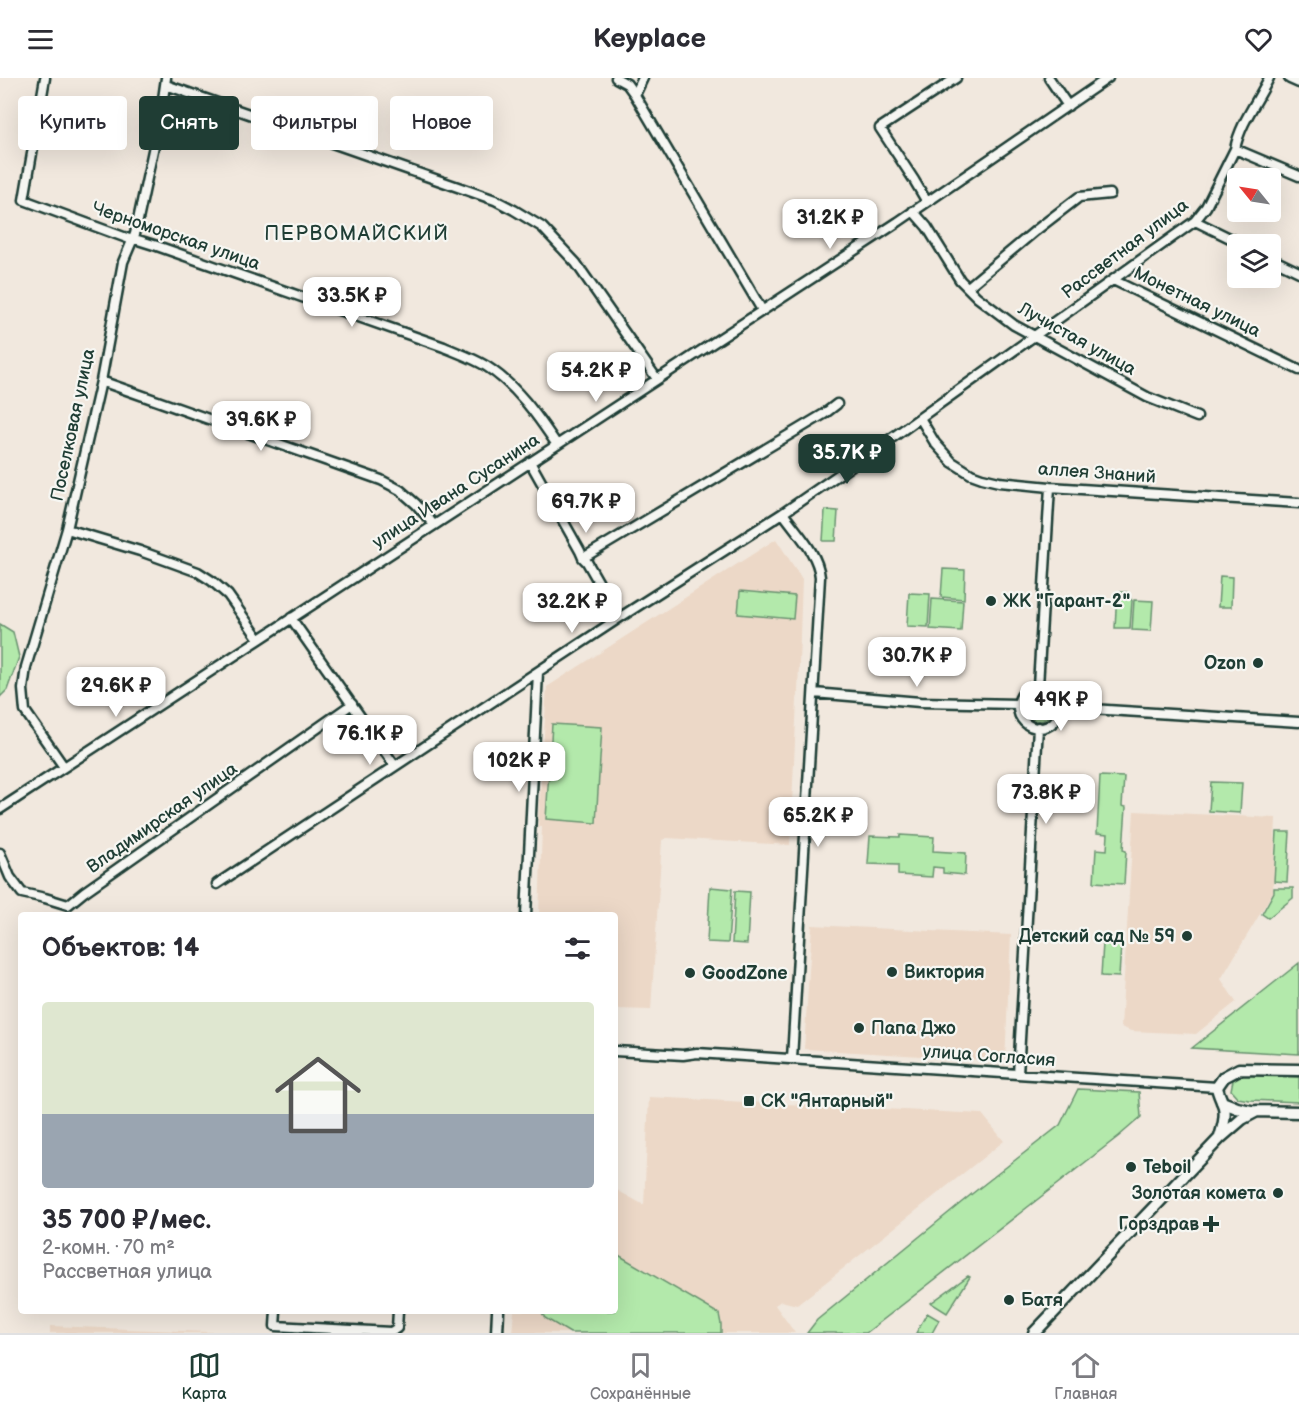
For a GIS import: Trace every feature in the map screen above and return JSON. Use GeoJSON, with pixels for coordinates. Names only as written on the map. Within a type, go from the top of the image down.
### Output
{"type":"FeatureCollection","features":[{"type":"Feature","properties":{"kind":"main road"},"geometry":{"type":"LineString","coordinates":[[1290,78],[1299,82]]}},
{"type":"Feature","properties":{"kind":"main road"},"geometry":{"type":"LineString","coordinates":[[1220,1138],[1225,1109],[1218,1096],[1217,1087],[1224,1077],[1239,1069],[1299,1070]]}},
{"type":"Feature","properties":{"kind":"main road"},"geometry":{"type":"LineString","coordinates":[[1222,1102],[1238,1108],[1257,1111],[1299,1112]]}},
{"type":"Feature","properties":{"kind":"main road"},"geometry":{"type":"LineString","coordinates":[[1034,1333],[1220,1138],[1242,1119],[1257,1111]]}},
{"type":"Feature","properties":{"kind":"main road"},"geometry":{"type":"LineString","coordinates":[[496,1333],[498,1314]]}},
{"type":"Feature","properties":{"kind":"street","name":"Черноморская улица"},"geometry":{"type":"LineString","coordinates":[[45,78],[24,200],[132,240],[168,250],[444,347],[485,365],[502,377],[520,395],[556,445]]}},
{"type":"Feature","properties":{"kind":"street"},"geometry":{"type":"LineString","coordinates":[[616,78],[627,84],[635,95],[762,310]]}},
{"type":"Feature","properties":{"kind":"street"},"geometry":{"type":"LineString","coordinates":[[635,95],[643,78]]}},
{"type":"Feature","properties":{"kind":"street"},"geometry":{"type":"LineString","coordinates":[[927,202],[880,128],[956,78]]}},
{"type":"Feature","properties":{"kind":"street"},"geometry":{"type":"LineString","coordinates":[[1049,78],[1068,106]]}},
{"type":"Feature","properties":{"kind":"street","name":"улица Ивана Сусанина"},"geometry":{"type":"LineString","coordinates":[[0,809],[927,202],[1108,78]]}},
{"type":"Feature","properties":{"kind":"street","name":"Рассветная улица"},"geometry":{"type":"LineString","coordinates":[[783,513],[1195,221],[1206,207],[1235,149],[1243,124],[1269,78]]}},
{"type":"Feature","properties":{"kind":"street"},"geometry":{"type":"LineString","coordinates":[[166,81],[495,200],[514,210],[542,227],[576,263],[657,379]]}},
{"type":"Feature","properties":{"kind":"street","name":"Поселковая улица"},"geometry":{"type":"LineString","coordinates":[[64,767],[25,711],[23,689],[26,668],[67,529],[101,381],[123,262],[135,234],[166,81]]}},
{"type":"Feature","properties":{"kind":"street"},"geometry":{"type":"LineString","coordinates":[[1235,149],[1299,176]]}},
{"type":"Feature","properties":{"kind":"street"},"geometry":{"type":"LineString","coordinates":[[968,288],[1079,197],[1110,194]]}},
{"type":"Feature","properties":{"kind":"street","name":"Лучистая улица"},"geometry":{"type":"LineString","coordinates":[[913,211],[927,227],[960,280],[977,297],[1014,325],[1147,397],[1197,417]]}},
{"type":"Feature","properties":{"kind":"street"},"geometry":{"type":"LineString","coordinates":[[1195,221],[1227,237]]}},
{"type":"Feature","properties":{"kind":"street"},"geometry":{"type":"LineString","coordinates":[[1281,263],[1299,272]]}},
{"type":"Feature","properties":{"kind":"street","name":"Монетная улица"},"geometry":{"type":"LineString","coordinates":[[1113,280],[1299,370]]}},
{"type":"Feature","properties":{"kind":"street"},"geometry":{"type":"LineString","coordinates":[[101,381],[381,480],[400,490],[434,525]]}},
{"type":"Feature","properties":{"kind":"street"},"geometry":{"type":"LineString","coordinates":[[583,558],[837,404]]}},
{"type":"Feature","properties":{"kind":"street","name":"аллея Знаний"},"geometry":{"type":"LineString","coordinates":[[920,418],[935,443],[952,462],[971,474],[999,482],[1299,503]]}},
{"type":"Feature","properties":{"kind":"street"},"geometry":{"type":"LineString","coordinates":[[530,462],[619,618]]}},
{"type":"Feature","properties":{"kind":"street"},"geometry":{"type":"LineString","coordinates":[[1038,686],[1050,487]]}},
{"type":"Feature","properties":{"kind":"street"},"geometry":{"type":"LineString","coordinates":[[217,884],[619,618],[783,513],[814,556],[820,577],[792,1059]]}},
{"type":"Feature","properties":{"kind":"street"},"geometry":{"type":"LineString","coordinates":[[67,529],[198,572],[228,595],[259,639]]}},
{"type":"Feature","properties":{"kind":"street"},"geometry":{"type":"LineString","coordinates":[[291,618],[395,766]]}},
{"type":"Feature","properties":{"kind":"street"},"geometry":{"type":"LineString","coordinates":[[526,912],[538,672]]}},
{"type":"Feature","properties":{"kind":"street"},"geometry":{"type":"LineString","coordinates":[[1038,686],[1048,688],[1058,700],[1057,716],[1044,727],[1028,724],[1019,712],[1018,704],[1022,694],[1038,686]]}},
{"type":"Feature","properties":{"kind":"street"},"geometry":{"type":"LineString","coordinates":[[814,693],[920,702],[1018,704]]}},
{"type":"Feature","properties":{"kind":"street","name":"Владимирская улица"},"geometry":{"type":"LineString","coordinates":[[0,853],[10,877],[22,893],[68,905],[352,704]]}},
{"type":"Feature","properties":{"kind":"street"},"geometry":{"type":"LineString","coordinates":[[1059,708],[1299,722]]}},
{"type":"Feature","properties":{"kind":"street"},"geometry":{"type":"LineString","coordinates":[[1018,1074],[1038,727]]}},
{"type":"Feature","properties":{"kind":"street","name":"улица Согласия"},"geometry":{"type":"LineString","coordinates":[[618,1051],[683,1055],[697,1053],[1217,1087]]}},
{"type":"Feature","properties":{"kind":"street"},"geometry":{"type":"LineString","coordinates":[[276,1314],[275,1326],[391,1332],[397,1328],[398,1314]]}},
{"type":"Feature","properties":{"kind":"shaded area"},"geometry":{"type":"Polygon","coordinates":[[[776,539],[802,579],[790,845],[667,838],[662,840],[651,1010],[618,1009],[618,912],[539,912],[542,827],[538,827],[547,687],[776,539]]]}},
{"type":"Feature","properties":{"kind":"shaded area","name":"Детский сад № 59"},"geometry":{"type":"Polygon","coordinates":[[[1134,811],[1276,818],[1273,892],[1221,979],[1236,1002],[1196,1034],[1131,1031],[1121,1027],[1134,811]]]}},
{"type":"Feature","properties":{"kind":"shaded area"},"geometry":{"type":"Polygon","coordinates":[[[812,925],[1011,935],[1005,1061],[804,1049],[812,925]]]}},
{"type":"Feature","properties":{"kind":"shaded area"},"geometry":{"type":"Polygon","coordinates":[[[649,1097],[982,1114],[1004,1141],[797,1305],[781,1301],[775,1305],[795,1333],[512,1333],[514,1314],[618,1314],[618,1191],[644,1205],[649,1097]]]}},
{"type":"Feature","properties":{"kind":"shaded area"},"geometry":{"type":"Polygon","coordinates":[[[50,1326],[235,1333],[50,1333],[50,1326]]]}},
{"type":"Feature","properties":{"kind":"green space"},"geometry":{"type":"Polygon","coordinates":[[[825,510],[838,511],[836,541],[823,541],[825,510]]]}},
{"type":"Feature","properties":{"kind":"green space"},"geometry":{"type":"Polygon","coordinates":[[[943,569],[965,570],[964,599],[941,597],[943,569]]]}},
{"type":"Feature","properties":{"kind":"green space"},"geometry":{"type":"Polygon","coordinates":[[[1220,576],[1232,577],[1231,607],[1218,607],[1220,576]]]}},
{"type":"Feature","properties":{"kind":"green space"},"geometry":{"type":"Polygon","coordinates":[[[740,591],[795,596],[793,619],[738,614],[740,591]]]}},
{"type":"Feature","properties":{"kind":"green space"},"geometry":{"type":"Polygon","coordinates":[[[1117,592],[1127,592],[1132,601],[1130,628],[1115,628],[1117,592]]]}},
{"type":"Feature","properties":{"kind":"green space"},"geometry":{"type":"Polygon","coordinates":[[[909,593],[930,594],[928,627],[907,626],[909,593]]]}},
{"type":"Feature","properties":{"kind":"green space"},"geometry":{"type":"Polygon","coordinates":[[[932,599],[963,601],[961,631],[930,629],[932,599]]]}},
{"type":"Feature","properties":{"kind":"green space"},"geometry":{"type":"Polygon","coordinates":[[[1134,600],[1153,601],[1151,631],[1132,630],[1134,600]]]}},
{"type":"Feature","properties":{"kind":"green space"},"geometry":{"type":"Polygon","coordinates":[[[0,624],[13,632],[19,657],[7,690],[0,697],[0,624]]]}},
{"type":"Feature","properties":{"kind":"green space"},"geometry":{"type":"Polygon","coordinates":[[[1039,693],[1049,697],[1053,707],[1049,717],[1039,721],[1029,717],[1025,707],[1029,697],[1039,693]]]}},
{"type":"Feature","properties":{"kind":"green space"},"geometry":{"type":"Polygon","coordinates":[[[552,724],[602,727],[596,823],[546,819],[552,724]]]}},
{"type":"Feature","properties":{"kind":"green space"},"geometry":{"type":"Polygon","coordinates":[[[1100,776],[1124,777],[1122,806],[1126,807],[1123,850],[1126,851],[1124,884],[1094,882],[1096,849],[1107,850],[1108,834],[1097,833],[1100,776]]]}},
{"type":"Feature","properties":{"kind":"green space"},"geometry":{"type":"Polygon","coordinates":[[[1211,782],[1242,783],[1240,813],[1209,811],[1211,782]]]}},
{"type":"Feature","properties":{"kind":"green space"},"geometry":{"type":"Polygon","coordinates":[[[1277,832],[1290,832],[1287,882],[1274,881],[1277,832]]]}},
{"type":"Feature","properties":{"kind":"green space"},"geometry":{"type":"Polygon","coordinates":[[[900,835],[934,837],[933,851],[966,853],[965,875],[943,873],[943,868],[933,867],[932,877],[898,875],[898,865],[868,864],[870,836],[900,837],[900,835]]]}},
{"type":"Feature","properties":{"kind":"green space"},"geometry":{"type":"Polygon","coordinates":[[[710,887],[732,889],[728,943],[707,942],[710,887]]]}},
{"type":"Feature","properties":{"kind":"green space"},"geometry":{"type":"Polygon","coordinates":[[[1274,888],[1293,888],[1293,898],[1268,918],[1262,914],[1274,888]]]}},
{"type":"Feature","properties":{"kind":"green space"},"geometry":{"type":"Polygon","coordinates":[[[735,891],[750,892],[747,944],[732,943],[735,891]]]}},
{"type":"Feature","properties":{"kind":"green space"},"geometry":{"type":"Polygon","coordinates":[[[1103,943],[1121,944],[1119,977],[1101,976],[1103,943]]]}},
{"type":"Feature","properties":{"kind":"green space"},"geometry":{"type":"Polygon","coordinates":[[[1299,963],[1299,1054],[1192,1048],[1299,963]]]}},
{"type":"Feature","properties":{"kind":"green space"},"geometry":{"type":"Polygon","coordinates":[[[1244,1074],[1299,1077],[1299,1102],[1238,1098],[1231,1090],[1233,1080],[1244,1074]]]}},
{"type":"Feature","properties":{"kind":"green space"},"geometry":{"type":"Polygon","coordinates":[[[1078,1089],[1139,1092],[1141,1117],[866,1333],[807,1333],[817,1320],[1060,1125],[1078,1089]]]}},
{"type":"Feature","properties":{"kind":"green space"},"geometry":{"type":"Polygon","coordinates":[[[618,1255],[719,1314],[721,1333],[570,1333],[545,1318],[543,1314],[618,1314],[618,1255]]]}},
{"type":"Feature","properties":{"kind":"green space"},"geometry":{"type":"Polygon","coordinates":[[[968,1276],[970,1277],[947,1313],[931,1303],[968,1276]]]}},
{"type":"Feature","properties":{"kind":"green space"},"geometry":{"type":"Polygon","coordinates":[[[927,1313],[939,1320],[932,1333],[916,1333],[927,1313]]]}},
{"type":"Feature","properties":{"kind":"place","name":"ЖК \"Гарант-2\""},"geometry":{"type":"Point","coordinates":[991,601]}},
{"type":"Feature","properties":{"kind":"place","name":"Ozon"},"geometry":{"type":"Point","coordinates":[1258,663]}},
{"type":"Feature","properties":{"kind":"place","name":"Детский сад № 59"},"geometry":{"type":"Point","coordinates":[1187,936]}},
{"type":"Feature","properties":{"kind":"place","name":"Виктория"},"geometry":{"type":"Point","coordinates":[892,972]}},
{"type":"Feature","properties":{"kind":"place","name":"GoodZone"},"geometry":{"type":"Point","coordinates":[690,973]}},
{"type":"Feature","properties":{"kind":"place","name":"Папа Джо"},"geometry":{"type":"Point","coordinates":[859,1028]}},
{"type":"Feature","properties":{"kind":"place","name":"СК \"Янтарный\""},"geometry":{"type":"Point","coordinates":[749,1101]}},
{"type":"Feature","properties":{"kind":"place","name":"Teboil"},"geometry":{"type":"Point","coordinates":[1131,1167]}},
{"type":"Feature","properties":{"kind":"place","name":"Золотая комета"},"geometry":{"type":"Point","coordinates":[1278,1193]}},
{"type":"Feature","properties":{"kind":"place","name":"Горздрав"},"geometry":{"type":"Point","coordinates":[1211,1224]}},
{"type":"Feature","properties":{"kind":"place","name":"Батя"},"geometry":{"type":"Point","coordinates":[1009,1300]}},
{"type":"Feature","properties":{"kind":"district","name":"ПЕРВОМАЙСКИЙ"},"geometry":{"type":"Point","coordinates":[357,234]}}]}
